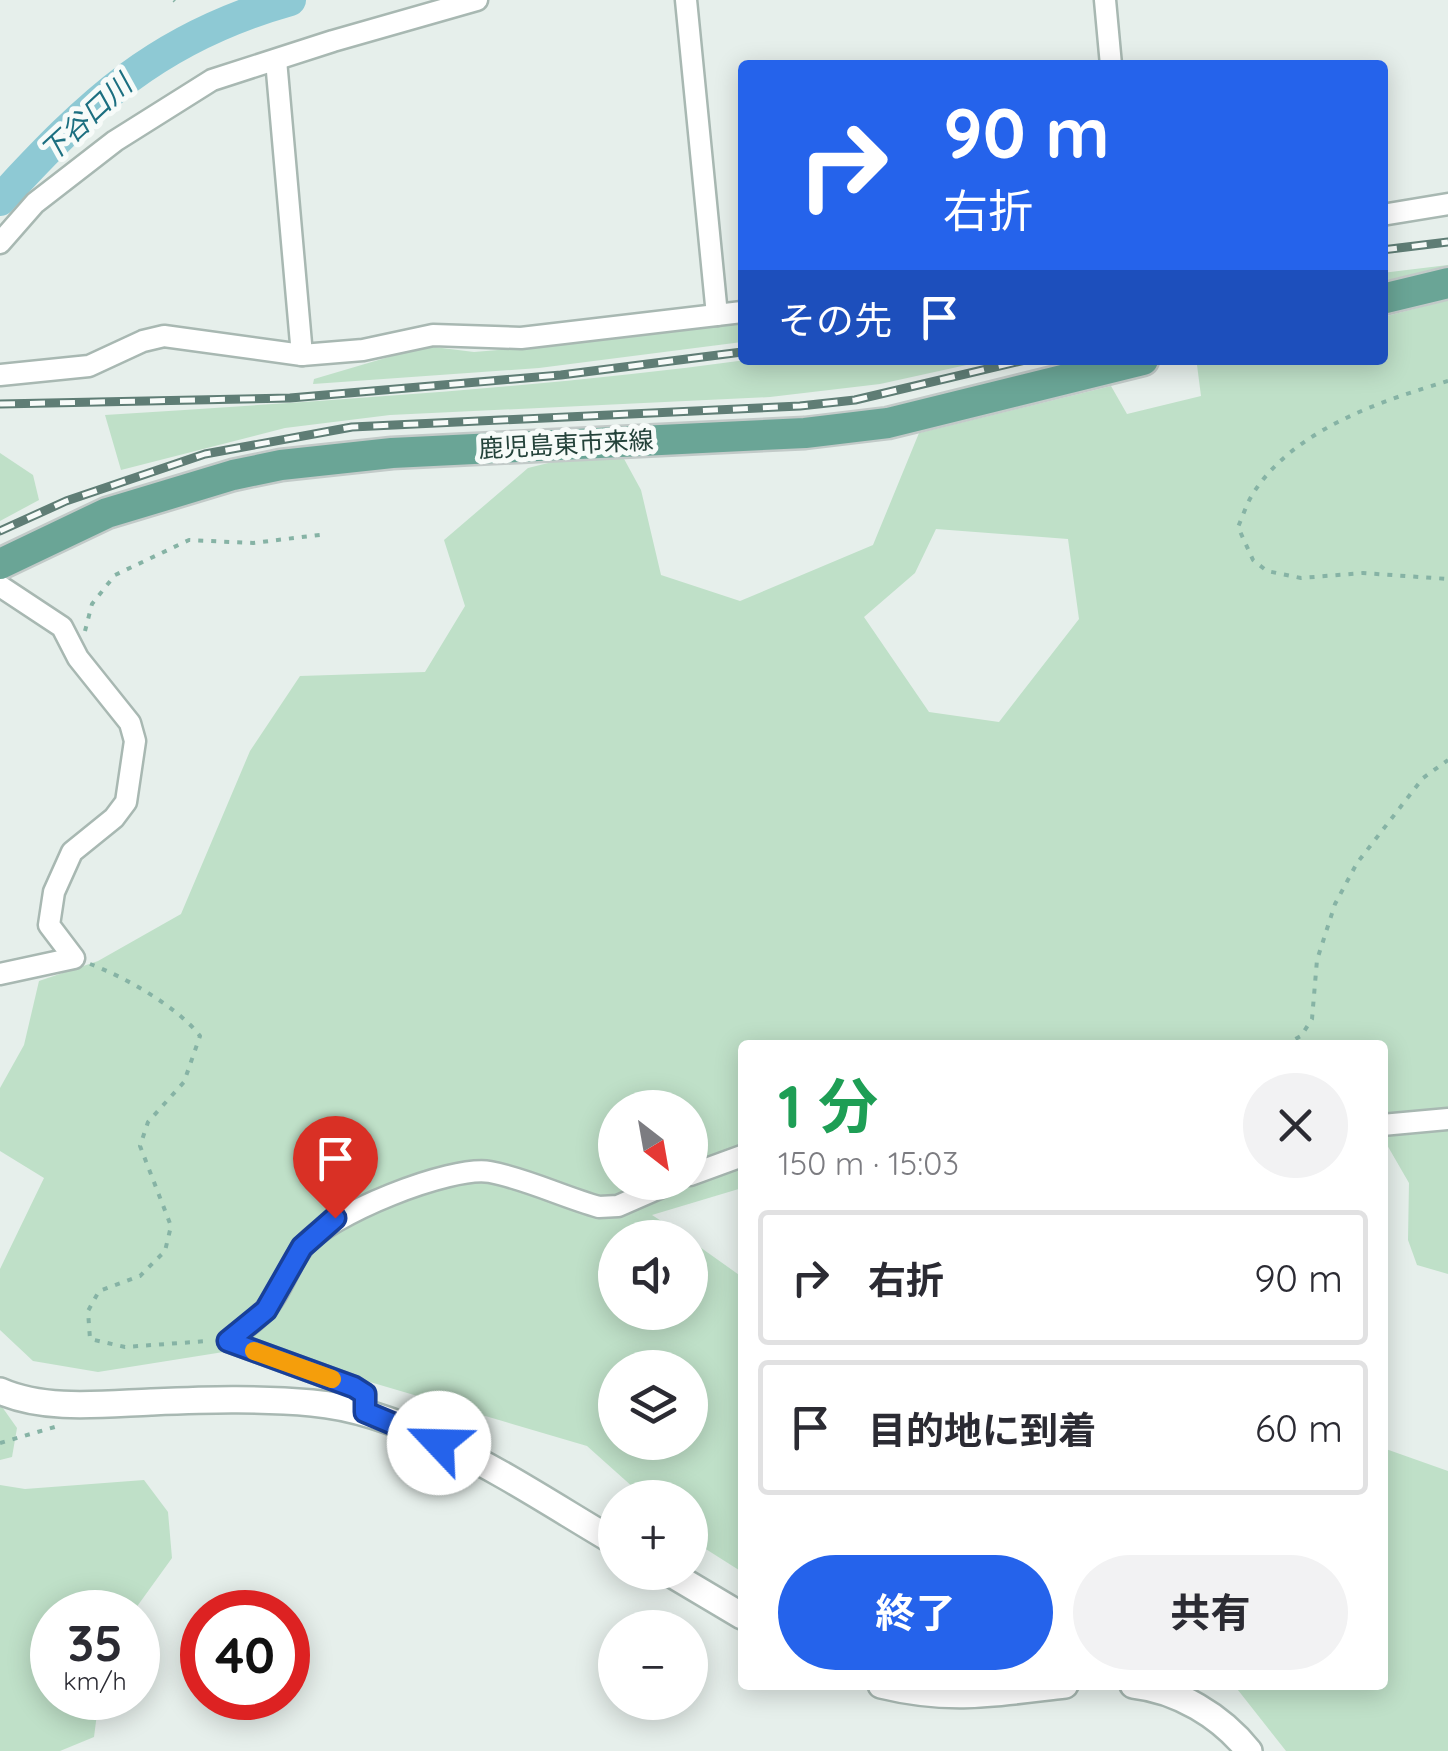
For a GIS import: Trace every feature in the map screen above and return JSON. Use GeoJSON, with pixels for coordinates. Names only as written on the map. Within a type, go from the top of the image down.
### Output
{"type":"FeatureCollection","features":[{"type":"Feature","properties":{"kind":"main road"},"geometry":{"type":"LineString","coordinates":[[1388,298],[1448,284]]}},
{"type":"Feature","properties":{"kind":"main road","name":"鹿児島東市来線"},"geometry":{"type":"LineString","coordinates":[[0,564],[106,514],[281,465],[392,453],[822,431],[966,406],[1124,365]]}},
{"type":"Feature","properties":{"kind":"street"},"geometry":{"type":"LineString","coordinates":[[0,242],[35,202],[115,141],[212,80],[477,0]]}},
{"type":"Feature","properties":{"kind":"street"},"geometry":{"type":"LineString","coordinates":[[686,0],[717,316]]}},
{"type":"Feature","properties":{"kind":"street"},"geometry":{"type":"LineString","coordinates":[[1105,0],[1111,60]]}},
{"type":"Feature","properties":{"kind":"street"},"geometry":{"type":"LineString","coordinates":[[276,60],[302,354]]}},
{"type":"Feature","properties":{"kind":"street"},"geometry":{"type":"LineString","coordinates":[[1388,214],[1448,204]]}},
{"type":"Feature","properties":{"kind":"street"},"geometry":{"type":"LineString","coordinates":[[0,375],[89,366],[143,341],[164,336],[302,354],[363,350],[433,336],[522,338],[738,313]]}},
{"type":"Feature","properties":{"kind":"street"},"geometry":{"type":"LineString","coordinates":[[0,586],[62,627],[78,658],[130,723],[135,741],[126,802],[114,818],[72,852],[54,892],[50,924],[74,958],[0,974]]}},
{"type":"Feature","properties":{"kind":"street"},"geometry":{"type":"LineString","coordinates":[[1388,1125],[1448,1119]]}},
{"type":"Feature","properties":{"kind":"street"},"geometry":{"type":"LineString","coordinates":[[708,1168],[738,1157]]}},
{"type":"Feature","properties":{"kind":"street"},"geometry":{"type":"LineString","coordinates":[[228,1341],[266,1310],[302,1247],[316,1232],[335,1218],[442,1177],[468,1171],[490,1172],[600,1207],[632,1200]]}},
{"type":"Feature","properties":{"kind":"street"},"geometry":{"type":"LineString","coordinates":[[228,1341],[354,1387],[365,1394],[365,1412]]}},
{"type":"Feature","properties":{"kind":"street"},"geometry":{"type":"LineString","coordinates":[[0,1391],[62,1404],[252,1398],[365,1412],[439,1443],[598,1532]]}},
{"type":"Feature","properties":{"kind":"street"},"geometry":{"type":"LineString","coordinates":[[698,1590],[738,1614]]}},
{"type":"Feature","properties":{"kind":"street"},"geometry":{"type":"LineString","coordinates":[[900,1690],[920,1695],[972,1696],[1023,1690]]}},
{"type":"Feature","properties":{"kind":"street"},"geometry":{"type":"LineString","coordinates":[[1158,1690],[1198,1706],[1237,1735],[1250,1751]]}},
{"type":"Feature","properties":{"kind":"path"},"geometry":{"type":"LineString","coordinates":[[1448,381],[1355,412],[1302,444],[1253,493],[1238,528],[1254,560],[1268,571],[1300,578],[1363,573],[1448,579]]}},
{"type":"Feature","properties":{"kind":"path"},"geometry":{"type":"LineString","coordinates":[[78,658],[92,604],[114,575],[190,540],[254,543],[326,534]]}},
{"type":"Feature","properties":{"kind":"path"},"geometry":{"type":"LineString","coordinates":[[1293,1040],[1312,1020],[1317,960],[1335,904],[1357,864],[1423,778],[1448,760]]}},
{"type":"Feature","properties":{"kind":"path"},"geometry":{"type":"LineString","coordinates":[[74,958],[105,970],[163,1004],[188,1021],[200,1036],[184,1082],[148,1122],[140,1146],[171,1226],[165,1251],[140,1276],[99,1291],[88,1310],[90,1339],[125,1347],[228,1341]]}},
{"type":"Feature","properties":{"kind":"path"},"geometry":{"type":"LineString","coordinates":[[0,1443],[64,1424]]}},
{"type":"Feature","properties":{"kind":"green space"},"geometry":{"type":"Polygon","coordinates":[[[1448,265],[1448,271],[1388,286],[1388,272],[1448,265]]]}},
{"type":"Feature","properties":{"kind":"green space"},"geometry":{"type":"Polygon","coordinates":[[[1448,300],[1448,1274],[1417,1265],[1408,1240],[1409,1183],[1388,1147],[1388,1040],[738,1040],[738,1189],[708,1198],[708,1090],[598,1090],[598,1200],[702,1200],[652,1215],[660,1220],[598,1220],[598,1330],[708,1330],[708,1253],[738,1274],[738,1569],[708,1550],[708,1480],[625,1480],[603,1460],[708,1460],[708,1350],[598,1350],[598,1456],[587,1446],[353,1377],[236,1350],[98,1372],[33,1361],[0,1330],[0,1269],[44,1178],[0,1151],[0,1088],[24,1045],[39,981],[98,961],[181,914],[250,751],[300,676],[425,672],[465,606],[444,540],[528,468],[617,446],[641,490],[661,575],[740,601],[873,545],[919,433],[1111,386],[1127,414],[1201,396],[1197,365],[1388,365],[1388,316],[1448,300]],[[936,529],[915,573],[864,617],[929,712],[999,722],[1079,619],[1068,539],[936,529]]]}},
{"type":"Feature","properties":{"kind":"green space"},"geometry":{"type":"Polygon","coordinates":[[[738,320],[738,343],[539,368],[313,384],[314,379],[426,346],[474,352],[559,345],[738,320]]]}},
{"type":"Feature","properties":{"kind":"green space"},"geometry":{"type":"Polygon","coordinates":[[[738,361],[738,365],[966,365],[880,384],[770,397],[390,415],[285,428],[121,470],[105,415],[346,399],[738,361]]]}},
{"type":"Feature","properties":{"kind":"green space"},"geometry":{"type":"Polygon","coordinates":[[[0,453],[33,475],[39,500],[0,521],[0,453]]]}},
{"type":"Feature","properties":{"kind":"green space"},"geometry":{"type":"Polygon","coordinates":[[[0,1404],[17,1428],[12,1457],[0,1460],[0,1404]]]}},
{"type":"Feature","properties":{"kind":"green space"},"geometry":{"type":"Polygon","coordinates":[[[1388,1450],[1448,1471],[1448,1751],[1286,1751],[1238,1690],[1388,1690],[1388,1450]]]}},
{"type":"Feature","properties":{"kind":"green space"},"geometry":{"type":"Polygon","coordinates":[[[144,1480],[168,1512],[172,1558],[149,1590],[30,1590],[30,1720],[96,1720],[94,1737],[60,1751],[0,1751],[0,1485],[25,1489],[144,1480]]]}},
{"type":"Feature","properties":{"kind":"waterway","name":"下谷口川"},"geometry":{"type":"LineString","coordinates":[[0,200],[65,133],[129,77],[202,33],[290,0]]}},
{"type":"Feature","properties":{"kind":"railway"},"geometry":{"type":"LineString","coordinates":[[1388,249],[1448,242]]}},
{"type":"Feature","properties":{"kind":"railway"},"geometry":{"type":"LineString","coordinates":[[0,404],[290,398],[561,375],[738,353]]}},
{"type":"Feature","properties":{"kind":"railway"},"geometry":{"type":"LineString","coordinates":[[0,531],[66,501],[205,454],[352,427],[800,406],[855,400],[1004,365]]}},
{"type":"Feature","properties":{"kind":"slow traffic"},"geometry":{"type":"LineString","coordinates":[[254,1351],[332,1379]]}},
{"type":"Feature","properties":{"kind":"route"},"geometry":{"type":"LineString","coordinates":[[335,1218],[302,1247],[266,1310],[228,1341],[354,1387],[365,1394],[365,1412],[439,1443]]}}]}
